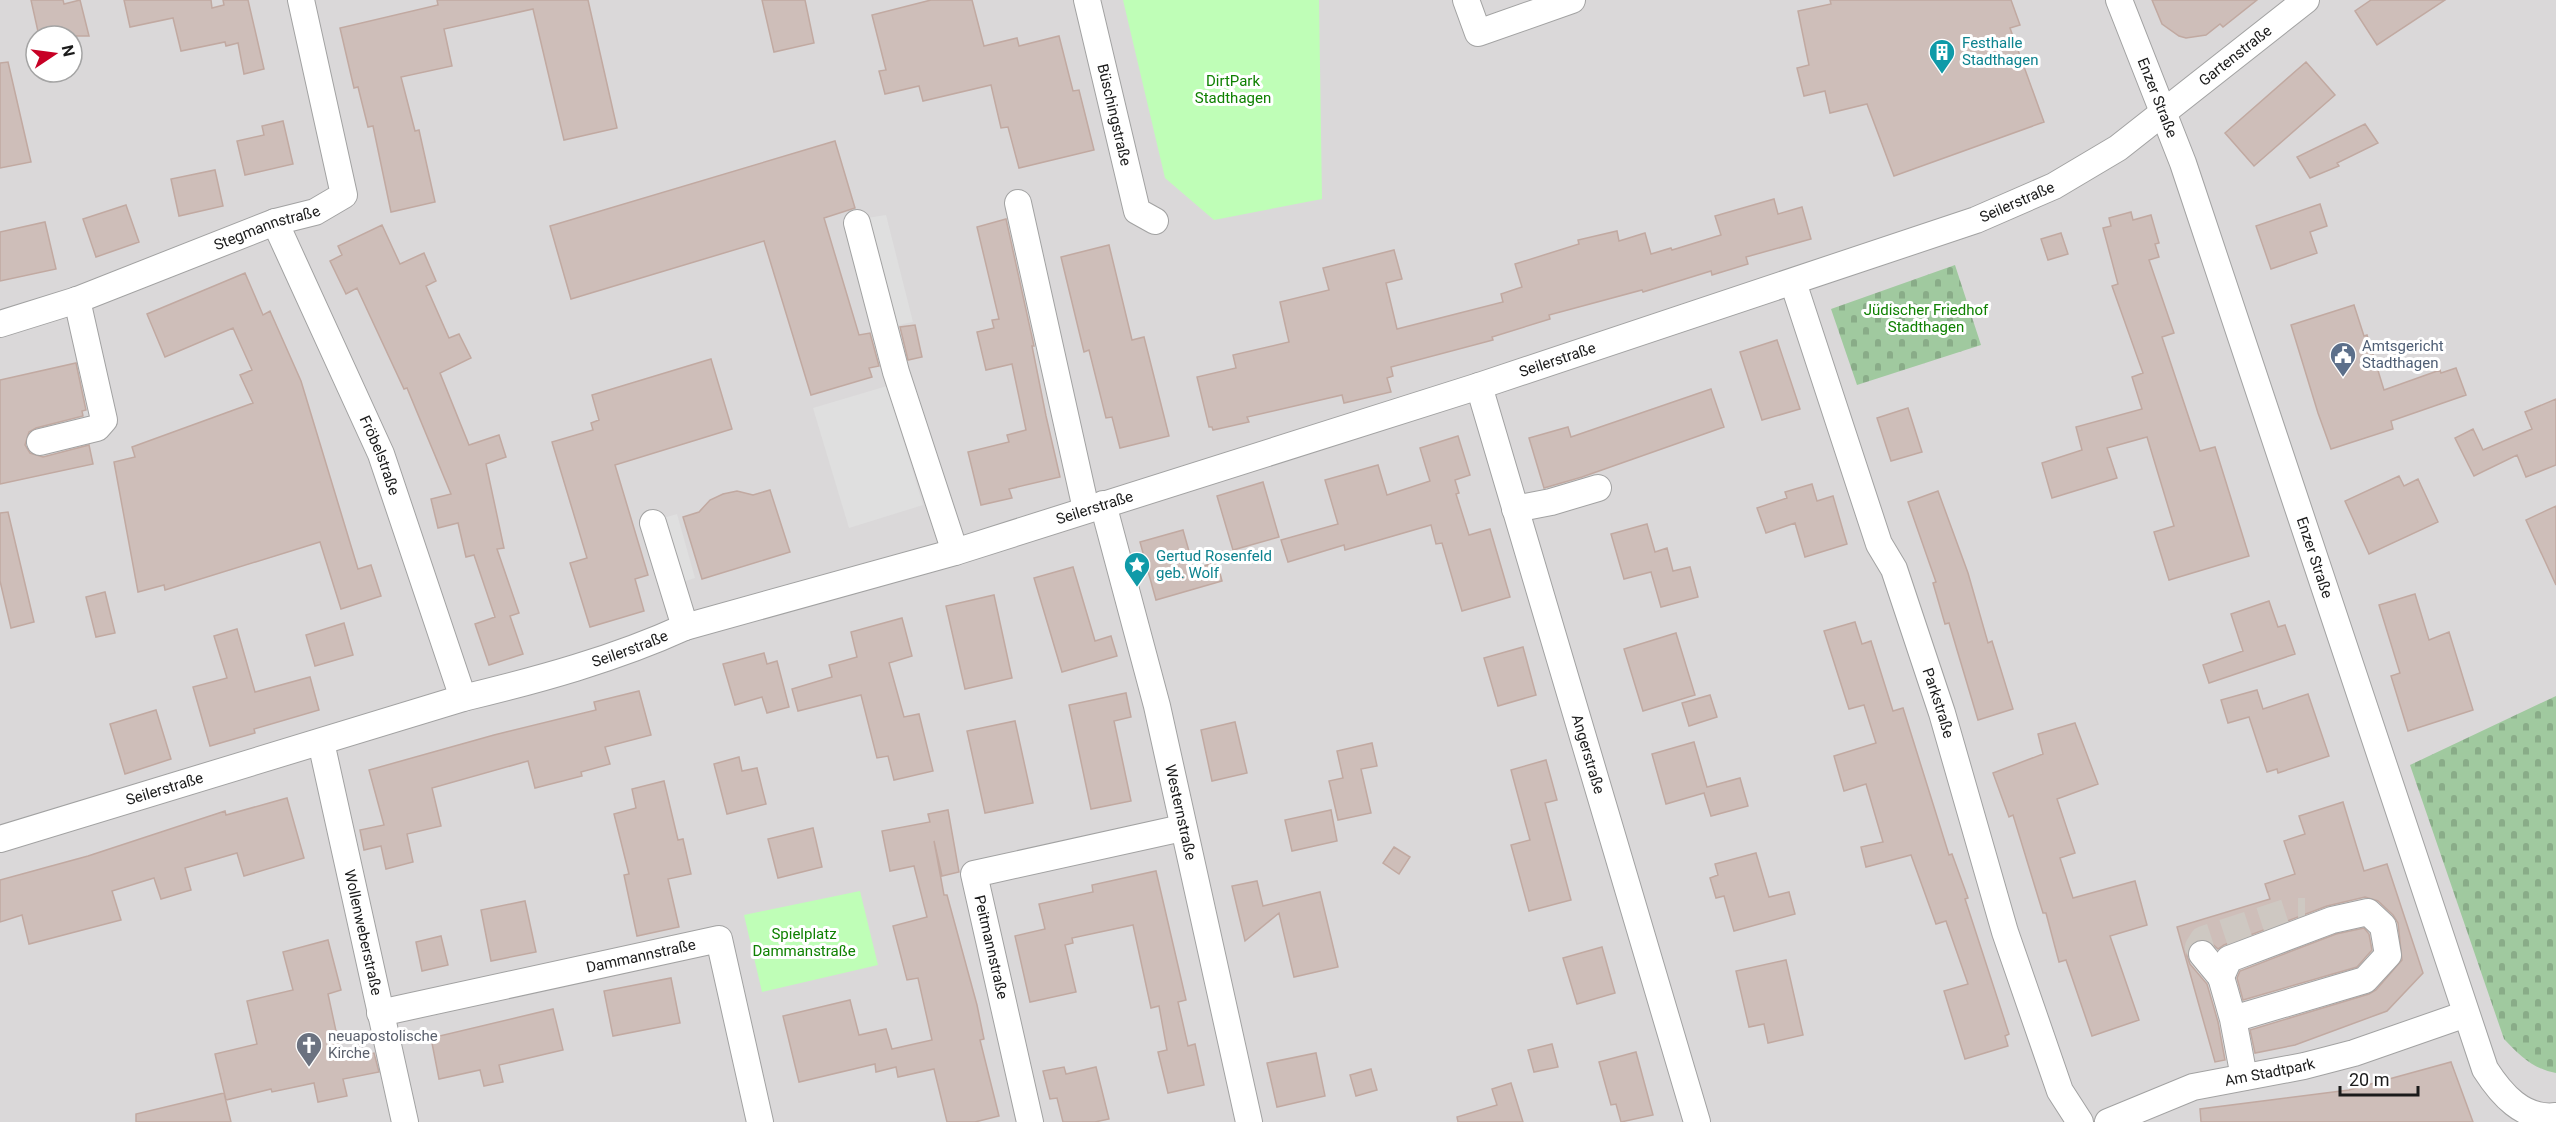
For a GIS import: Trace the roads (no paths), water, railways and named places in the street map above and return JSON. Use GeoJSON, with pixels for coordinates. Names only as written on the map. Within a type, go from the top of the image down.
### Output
{"type":"FeatureCollection","features":[{"type":"Feature","properties":{"kind":"street","name":"Stegmannstraße"},"geometry":{"type":"LineString","coordinates":[[0,324],[76,300],[275,222],[315,212],[344,195],[301,0]]}},
{"type":"Feature","properties":{"kind":"street","name":"Büschingstraße"},"geometry":{"type":"LineString","coordinates":[[1087,0],[1137,211],[1155,221]]}},
{"type":"Feature","properties":{"kind":"street"},"geometry":{"type":"LineString","coordinates":[[1466,0],[1478,33],[1572,0]]}},
{"type":"Feature","properties":{"kind":"street","name":"Enzer Straße"},"geometry":{"type":"LineString","coordinates":[[2119,0],[2165,112],[2485,1069],[2517,1115]]}},
{"type":"Feature","properties":{"kind":"street","name":"Gartenstraße"},"geometry":{"type":"LineString","coordinates":[[2165,112],[2306,0]]}},
{"type":"Feature","properties":{"kind":"street","name":"Seilerstraße"},"geometry":{"type":"LineString","coordinates":[[0,839],[463,698],[536,680],[651,642],[685,627],[955,552],[1094,506],[1479,386],[1792,282],[1976,220],[2054,186],[2118,148],[2165,112]]}},
{"type":"Feature","properties":{"kind":"street","name":"Westernstraße"},"geometry":{"type":"LineString","coordinates":[[1018,203],[1094,506],[1156,706],[1249,1122]]}},
{"type":"Feature","properties":{"kind":"street","name":"Fröbelstraße"},"geometry":{"type":"LineString","coordinates":[[275,222],[381,454],[463,698]]}},
{"type":"Feature","properties":{"kind":"street"},"geometry":{"type":"LineString","coordinates":[[857,223],[896,372],[955,552]]}},
{"type":"Feature","properties":{"kind":"street","name":"Parkstraße"},"geometry":{"type":"LineString","coordinates":[[1792,282],[1879,544],[1894,569],[1939,702],[2005,932],[2060,1092],[2080,1122]]}},
{"type":"Feature","properties":{"kind":"street"},"geometry":{"type":"LineString","coordinates":[[40,442],[97,428],[104,420],[93,363],[76,300]]}},
{"type":"Feature","properties":{"kind":"street","name":"Angerstraße"},"geometry":{"type":"LineString","coordinates":[[1479,386],[1697,1122]]}},
{"type":"Feature","properties":{"kind":"street"},"geometry":{"type":"LineString","coordinates":[[1515,509],[1551,502],[1598,488]]}},
{"type":"Feature","properties":{"kind":"street"},"geometry":{"type":"LineString","coordinates":[[653,523],[685,627]]}},
{"type":"Feature","properties":{"kind":"street","name":"Wollenweberstraße"},"geometry":{"type":"LineString","coordinates":[[321,742],[401,1121]]}},
{"type":"Feature","properties":{"kind":"street","name":"Peitmannstraße"},"geometry":{"type":"LineString","coordinates":[[1030,1122],[974,874],[1182,828]]}},
{"type":"Feature","properties":{"kind":"street"},"geometry":{"type":"LineString","coordinates":[[2305,911],[2332,920]]}},
{"type":"Feature","properties":{"kind":"street"},"geometry":{"type":"LineString","coordinates":[[2221,977],[2229,959],[2332,920],[2368,912],[2383,926],[2388,955],[2365,980],[2233,1019]]}},
{"type":"Feature","properties":{"kind":"street","name":"Dammannstraße"},"geometry":{"type":"LineString","coordinates":[[380,1013],[719,939],[760,1122]]}},
{"type":"Feature","properties":{"kind":"street"},"geometry":{"type":"LineString","coordinates":[[2202,954],[2221,977],[2233,1019],[2244,1077]]}},
{"type":"Feature","properties":{"kind":"street","name":"Am Stadtpark"},"geometry":{"type":"LineString","coordinates":[[2108,1122],[2193,1087],[2304,1066],[2354,1053],[2466,1014]]}},
{"type":"Feature","properties":{"kind":"street"},"geometry":{"type":"LineString","coordinates":[[2517,1115],[2556,1116]]}},
{"type":"Feature","properties":{"kind":"tunnel"},"geometry":{"type":"LineString","coordinates":[[2202,954],[2198,947],[2203,939],[2289,911],[2305,911]]}},
{"type":"Feature","properties":{"kind":"place","name":"Festhalle Stadthagen"},"geometry":{"type":"Point","coordinates":[1942,75]}},
{"type":"Feature","properties":{"kind":"place","name":"Amtsgericht Stadthagen"},"geometry":{"type":"Point","coordinates":[2343,378]}},
{"type":"Feature","properties":{"kind":"place","name":"Gertud Rosenfeld geb. Wolf"},"geometry":{"type":"Point","coordinates":[1137,588]}},
{"type":"Feature","properties":{"kind":"place","name":"neuapostolische Kirche"},"geometry":{"type":"Point","coordinates":[309,1068]}},
{"type":"Feature","properties":{"kind":"park label","name":"DirtPark Stadthagen"},"geometry":{"type":"Point","coordinates":[1233,90]}},
{"type":"Feature","properties":{"kind":"park label","name":"Jüdischer Friedhof Stadthagen"},"geometry":{"type":"Point","coordinates":[1926,318]}},
{"type":"Feature","properties":{"kind":"park label","name":"Spielplatz Dammanstraße"},"geometry":{"type":"Point","coordinates":[804,942]}}]}
